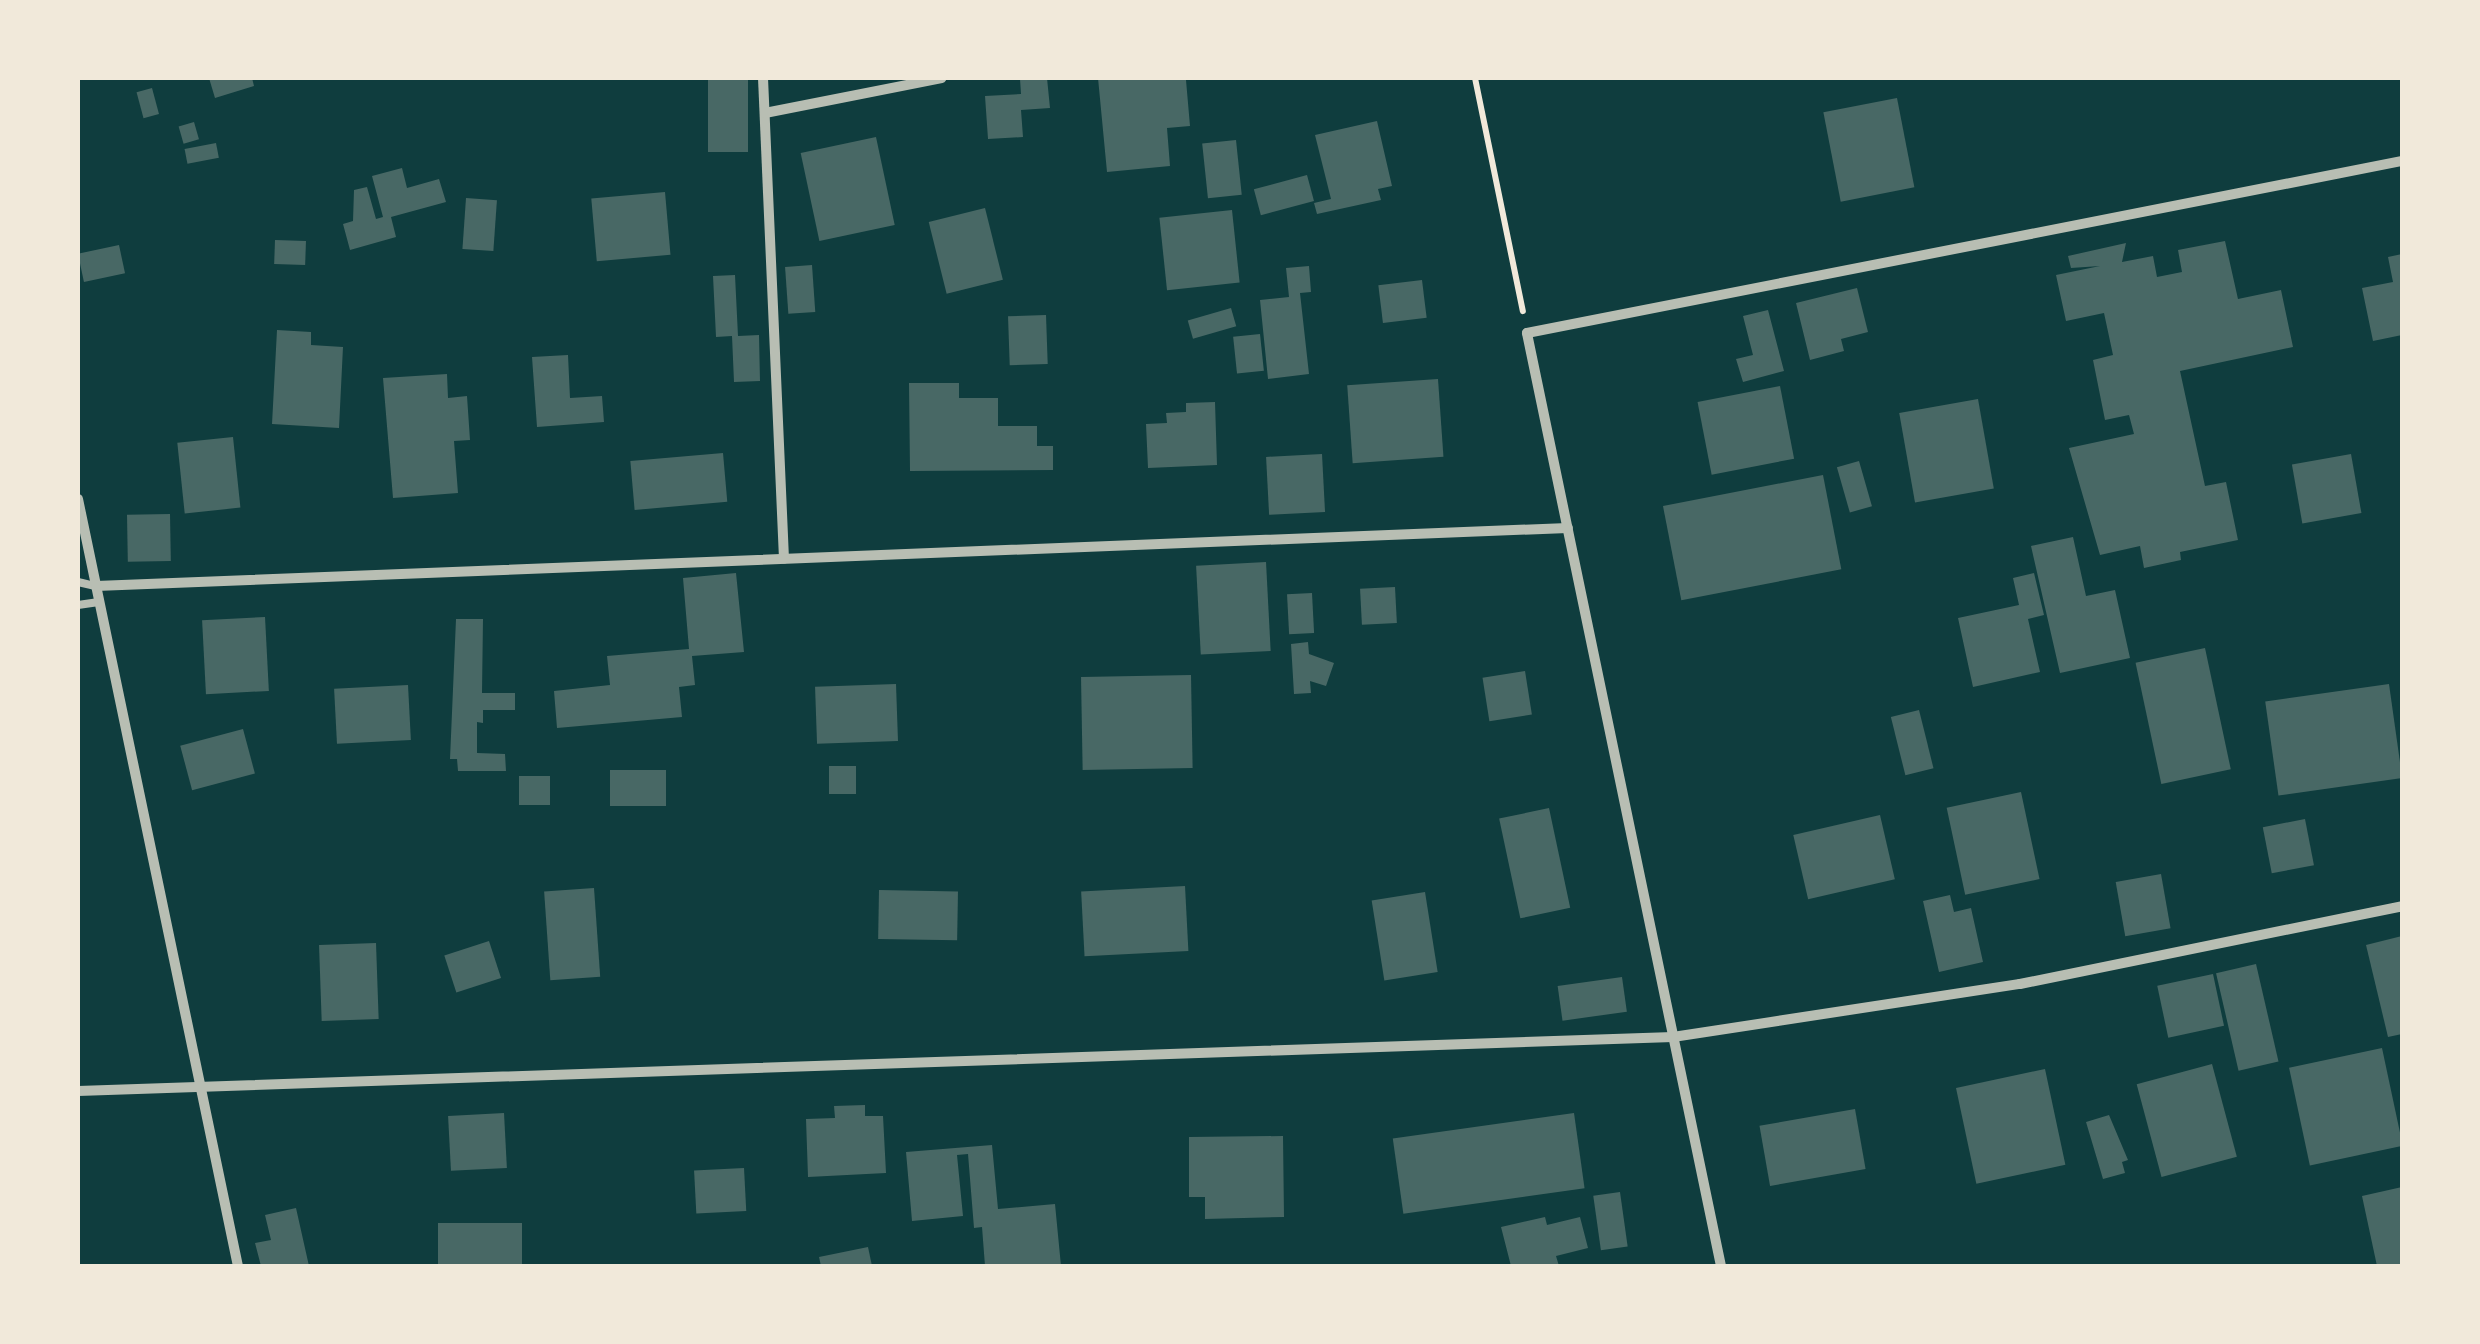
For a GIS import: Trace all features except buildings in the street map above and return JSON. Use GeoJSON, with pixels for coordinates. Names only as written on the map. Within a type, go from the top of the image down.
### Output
{"type":"FeatureCollection","features":[{"type":"Feature","properties":{"kind":"street"},"geometry":{"type":"LineString","coordinates":[[763,78],[784,559]]}},
{"type":"Feature","properties":{"kind":"street"},"geometry":{"type":"LineString","coordinates":[[765,113],[942,78]]}},
{"type":"Feature","properties":{"kind":"street"},"geometry":{"type":"LineString","coordinates":[[1721,1266],[1527,333],[2402,161]]}},
{"type":"Feature","properties":{"kind":"street"},"geometry":{"type":"LineString","coordinates":[[78,499],[238,1266]]}},
{"type":"Feature","properties":{"kind":"street"},"geometry":{"type":"LineString","coordinates":[[96,586],[1568,528]]}},
{"type":"Feature","properties":{"kind":"street"},"geometry":{"type":"LineString","coordinates":[[78,1090],[199,1083],[1673,1038],[2020,984],[2402,906]]}},
{"type":"Feature","properties":{"kind":"lane"},"geometry":{"type":"LineString","coordinates":[[78,582],[96,586]]}},
{"type":"Feature","properties":{"kind":"lane"},"geometry":{"type":"LineString","coordinates":[[78,606],[99,602]]}},
{"type":"Feature","properties":{"kind":"path"},"geometry":{"type":"LineString","coordinates":[[1474,78],[1527,333]]}}]}
